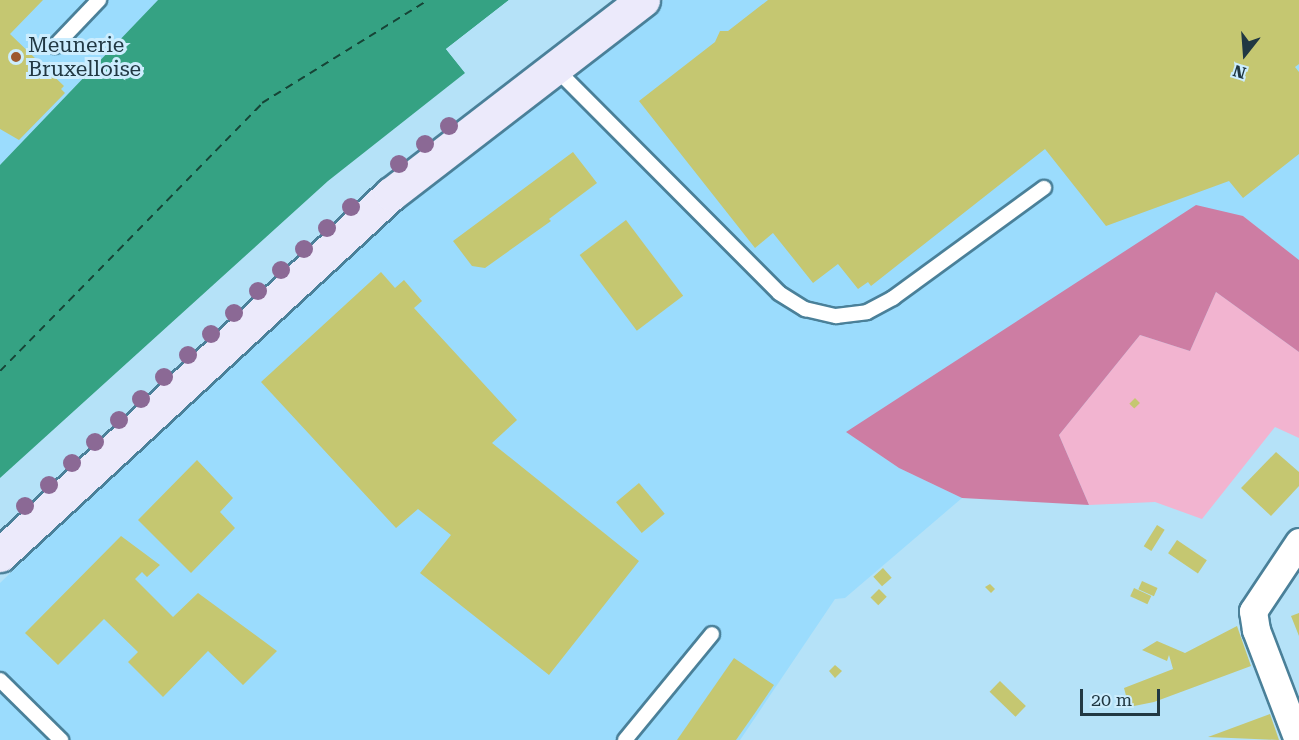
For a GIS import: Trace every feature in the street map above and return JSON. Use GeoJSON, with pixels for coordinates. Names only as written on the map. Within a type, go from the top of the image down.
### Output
{"type":"FeatureCollection","features":[{"type":"Feature","properties":{"kind":"main road"},"geometry":{"type":"LineString","coordinates":[[0,555],[311,264],[391,194],[643,0]]}},
{"type":"Feature","properties":{"kind":"street"},"geometry":{"type":"LineString","coordinates":[[1298,740],[1256,630],[1253,611],[1299,542]]}},
{"type":"Feature","properties":{"kind":"lane"},"geometry":{"type":"LineString","coordinates":[[56,46],[99,0]]}},
{"type":"Feature","properties":{"kind":"lane"},"geometry":{"type":"LineString","coordinates":[[555,68],[779,293],[805,309],[836,316],[867,312],[893,298],[1044,188]]}},
{"type":"Feature","properties":{"kind":"lane"},"geometry":{"type":"LineString","coordinates":[[625,740],[712,634]]}},
{"type":"Feature","properties":{"kind":"lane"},"geometry":{"type":"LineString","coordinates":[[0,680],[61,740]]}},
{"type":"Feature","properties":{"kind":"shaded area"},"geometry":{"type":"Polygon","coordinates":[[[0,0],[158,0],[0,165],[0,0]]]}},
{"type":"Feature","properties":{"kind":"shaded area"},"geometry":{"type":"Polygon","coordinates":[[[158,0],[509,0],[446,49],[465,73],[328,181],[0,478],[0,165],[158,0]]]}},
{"type":"Feature","properties":{"kind":"shaded area"},"geometry":{"type":"Polygon","coordinates":[[[664,0],[1299,0],[1299,260],[1243,216],[847,432],[899,468],[962,498],[845,598],[835,599],[740,740],[0,740],[0,583],[372,225],[664,0]]]}},
{"type":"Feature","properties":{"kind":"shaded area"},"geometry":{"type":"Polygon","coordinates":[[[1196,205],[1243,216],[1299,260],[1299,352],[1216,292],[1190,351],[1140,335],[1059,435],[1089,505],[962,498],[899,468],[846,432],[1196,205]]]}},
{"type":"Feature","properties":{"kind":"shaded area"},"geometry":{"type":"Polygon","coordinates":[[[1216,292],[1299,352],[1299,438],[1275,427],[1202,519],[1155,502],[1089,505],[1059,435],[1140,335],[1190,351],[1216,292]]]}},
{"type":"Feature","properties":{"kind":"pier"},"geometry":{"type":"Polygon","coordinates":[[[512,0],[450,49],[467,75],[446,49],[512,0]]]}},
{"type":"Feature","properties":{"kind":"building","name":"Meunerie Bruxelloise"},"geometry":{"type":"Polygon","coordinates":[[[0,0],[43,0],[10,34],[64,86],[61,89],[65,93],[19,140],[0,129],[0,0]]]}},
{"type":"Feature","properties":{"kind":"building"},"geometry":{"type":"Polygon","coordinates":[[[768,0],[1299,0],[1299,64],[1295,67],[1299,72],[1299,154],[1243,198],[1229,181],[1106,226],[1045,149],[871,286],[868,282],[858,289],[838,264],[813,283],[773,233],[755,248],[639,101],[715,42],[720,31],[728,31],[768,0]]]}},
{"type":"Feature","properties":{"kind":"building"},"geometry":{"type":"Polygon","coordinates":[[[573,152],[597,183],[549,219],[551,221],[485,268],[472,266],[453,241],[573,152]]]}},
{"type":"Feature","properties":{"kind":"building"},"geometry":{"type":"Polygon","coordinates":[[[626,220],[683,296],[637,331],[580,255],[626,220]]]}},
{"type":"Feature","properties":{"kind":"building"},"geometry":{"type":"Polygon","coordinates":[[[381,272],[395,288],[404,280],[422,301],[414,308],[517,420],[492,443],[639,561],[549,675],[420,573],[451,535],[418,509],[396,528],[261,382],[381,272]]]}},
{"type":"Feature","properties":{"kind":"building"},"geometry":{"type":"Polygon","coordinates":[[[1135,398],[1140,403],[1134,409],[1129,404],[1135,398]]]}},
{"type":"Feature","properties":{"kind":"building"},"geometry":{"type":"Polygon","coordinates":[[[1276,452],[1299,472],[1299,486],[1271,516],[1241,488],[1276,452]]]}},
{"type":"Feature","properties":{"kind":"building"},"geometry":{"type":"Polygon","coordinates":[[[197,460],[233,498],[220,512],[235,528],[191,573],[138,520],[197,460]]]}},
{"type":"Feature","properties":{"kind":"building"},"geometry":{"type":"Polygon","coordinates":[[[639,483],[665,514],[642,533],[616,502],[639,483]]]}},
{"type":"Feature","properties":{"kind":"building"},"geometry":{"type":"Polygon","coordinates":[[[1157,525],[1165,530],[1151,551],[1144,546],[1157,525]]]}},
{"type":"Feature","properties":{"kind":"building"},"geometry":{"type":"Polygon","coordinates":[[[121,536],[160,565],[147,577],[142,572],[135,579],[173,617],[198,593],[277,651],[243,685],[208,651],[163,697],[128,662],[138,652],[104,619],[58,665],[25,633],[121,536]]]}},
{"type":"Feature","properties":{"kind":"building"},"geometry":{"type":"Polygon","coordinates":[[[1177,540],[1207,560],[1198,573],[1168,553],[1177,540]]]}},
{"type":"Feature","properties":{"kind":"building"},"geometry":{"type":"Polygon","coordinates":[[[883,568],[892,578],[882,586],[873,577],[883,568]]]}},
{"type":"Feature","properties":{"kind":"building"},"geometry":{"type":"Polygon","coordinates":[[[1142,581],[1158,588],[1154,596],[1138,589],[1142,581]]]}},
{"type":"Feature","properties":{"kind":"building"},"geometry":{"type":"Polygon","coordinates":[[[990,584],[995,589],[991,593],[985,587],[990,584]]]}},
{"type":"Feature","properties":{"kind":"building"},"geometry":{"type":"Polygon","coordinates":[[[1134,588],[1151,596],[1147,604],[1130,596],[1134,588]]]}},
{"type":"Feature","properties":{"kind":"building"},"geometry":{"type":"Polygon","coordinates":[[[879,589],[887,597],[878,605],[871,597],[879,589]]]}},
{"type":"Feature","properties":{"kind":"building"},"geometry":{"type":"Polygon","coordinates":[[[1299,613],[1299,636],[1291,616],[1299,613]]]}},
{"type":"Feature","properties":{"kind":"building"},"geometry":{"type":"Polygon","coordinates":[[[1237,626],[1251,666],[1154,702],[1129,707],[1124,688],[1173,669],[1169,655],[1167,661],[1142,650],[1157,641],[1185,653],[1237,626]]]}},
{"type":"Feature","properties":{"kind":"building"},"geometry":{"type":"Polygon","coordinates":[[[734,658],[774,685],[755,713],[736,740],[677,740],[734,658]]]}},
{"type":"Feature","properties":{"kind":"building"},"geometry":{"type":"Polygon","coordinates":[[[835,665],[842,671],[835,678],[829,671],[835,665]]]}},
{"type":"Feature","properties":{"kind":"building"},"geometry":{"type":"Polygon","coordinates":[[[1000,681],[1026,706],[1015,717],[990,692],[1000,681]]]}},
{"type":"Feature","properties":{"kind":"building"},"geometry":{"type":"Polygon","coordinates":[[[1270,714],[1279,740],[1208,737],[1270,714]]]}},
{"type":"Feature","properties":{"kind":"ferry route"},"geometry":{"type":"LineString","coordinates":[[0,371],[262,103],[428,0]]}},
{"type":"Feature","properties":{"kind":"place","name":"Meunerie Bruxelloise"},"geometry":{"type":"Point","coordinates":[16,57]}}]}
